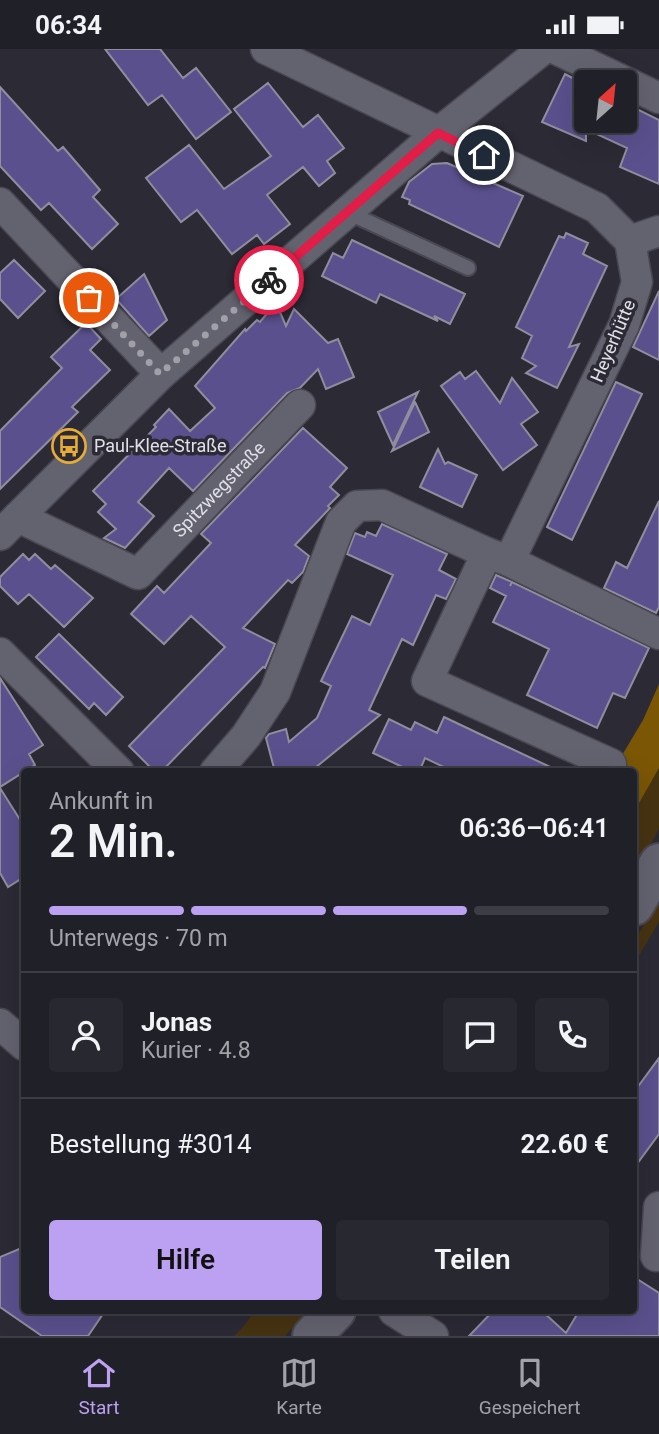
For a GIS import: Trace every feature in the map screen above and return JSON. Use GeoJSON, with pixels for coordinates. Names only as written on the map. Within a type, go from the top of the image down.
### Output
{"type":"FeatureCollection","features":[{"type":"Feature","properties":{"kind":"main road"},"geometry":{"type":"LineString","coordinates":[[637,900],[659,863]]}},
{"type":"Feature","properties":{"kind":"main road"},"geometry":{"type":"LineString","coordinates":[[312,1336],[333,1314]]}},
{"type":"Feature","properties":{"kind":"street"},"geometry":{"type":"LineString","coordinates":[[266,49],[597,208],[630,241],[659,231]]}},
{"type":"Feature","properties":{"kind":"street"},"geometry":{"type":"LineString","coordinates":[[9,526],[160,374],[438,133],[543,49]]}},
{"type":"Feature","properties":{"kind":"street"},"geometry":{"type":"LineString","coordinates":[[556,49],[659,98]]}},
{"type":"Feature","properties":{"kind":"street"},"geometry":{"type":"LineString","coordinates":[[0,203],[160,374]]}},
{"type":"Feature","properties":{"kind":"street","name":"Heyerhütte"},"geometry":{"type":"LineString","coordinates":[[611,764],[427,681],[624,325],[636,282],[630,241]]}},
{"type":"Feature","properties":{"kind":"street","name":"Spitzwegstraße"},"geometry":{"type":"LineString","coordinates":[[9,526],[138,573],[300,405]]}},
{"type":"Feature","properties":{"kind":"street"},"geometry":{"type":"LineString","coordinates":[[218,768],[246,736],[275,692],[341,522],[357,506],[382,505],[659,634]]}},
{"type":"Feature","properties":{"kind":"street"},"geometry":{"type":"LineString","coordinates":[[0,653],[115,768]]}},
{"type":"Feature","properties":{"kind":"street"},"geometry":{"type":"LineString","coordinates":[[0,1024],[21,1042]]}},
{"type":"Feature","properties":{"kind":"street"},"geometry":{"type":"LineString","coordinates":[[656,1256],[659,1207]]}},
{"type":"Feature","properties":{"kind":"street"},"geometry":{"type":"LineString","coordinates":[[399,1314],[433,1336]]}},
{"type":"Feature","properties":{"kind":"lane"},"geometry":{"type":"LineString","coordinates":[[347,212],[468,268]]}},
{"type":"Feature","properties":{"kind":"shaded area"},"geometry":{"type":"Polygon","coordinates":[[[659,684],[659,768],[637,807],[637,768],[614,768],[643,720],[659,684]]]}},
{"type":"Feature","properties":{"kind":"shaded area"},"geometry":{"type":"Polygon","coordinates":[[[659,768],[659,829],[637,870],[637,807],[659,768]]]}},
{"type":"Feature","properties":{"kind":"shaded area"},"geometry":{"type":"Polygon","coordinates":[[[659,900],[659,922],[637,959],[637,936],[659,900]]]}},
{"type":"Feature","properties":{"kind":"shaded area"},"geometry":{"type":"Polygon","coordinates":[[[252,1314],[305,1314],[285,1336],[234,1336],[252,1314]]]}},
{"type":"Feature","properties":{"kind":"building"},"geometry":{"type":"Polygon","coordinates":[[[105,49],[160,49],[183,78],[196,68],[231,112],[196,139],[162,95],[148,105],[105,49]]]}},
{"type":"Feature","properties":{"kind":"building"},"geometry":{"type":"Polygon","coordinates":[[[565,74],[574,79],[574,133],[586,133],[586,141],[542,122],[565,74]]]}},
{"type":"Feature","properties":{"kind":"building"},"geometry":{"type":"Polygon","coordinates":[[[268,83],[303,127],[318,115],[344,148],[327,161],[335,173],[319,186],[303,167],[267,195],[290,224],[264,244],[257,235],[232,254],[197,210],[181,222],[146,178],[189,145],[224,189],[271,156],[234,109],[268,83]]]}},
{"type":"Feature","properties":{"kind":"building"},"geometry":{"type":"Polygon","coordinates":[[[0,87],[58,151],[63,147],[100,190],[93,197],[118,224],[92,249],[49,203],[41,210],[0,166],[0,87]]]}},
{"type":"Feature","properties":{"kind":"building"},"geometry":{"type":"Polygon","coordinates":[[[637,109],[659,120],[659,184],[620,167],[627,148],[595,133],[637,133],[637,109]]]}},
{"type":"Feature","properties":{"kind":"building"},"geometry":{"type":"Polygon","coordinates":[[[447,163],[523,196],[499,247],[409,204],[410,200],[402,197],[409,182],[432,164],[447,163]]]}},
{"type":"Feature","properties":{"kind":"building"},"geometry":{"type":"Polygon","coordinates":[[[566,233],[588,243],[583,254],[607,266],[569,347],[579,344],[557,388],[526,373],[536,366],[522,358],[532,336],[516,327],[559,236],[564,238],[566,233]]]}},
{"type":"Feature","properties":{"kind":"building"},"geometry":{"type":"Polygon","coordinates":[[[352,240],[465,294],[450,324],[380,294],[376,303],[322,276],[333,253],[343,258],[352,240]]]}},
{"type":"Feature","properties":{"kind":"building"},"geometry":{"type":"Polygon","coordinates":[[[14,260],[45,291],[18,318],[0,299],[0,273],[14,260]]]}},
{"type":"Feature","properties":{"kind":"building"},"geometry":{"type":"Polygon","coordinates":[[[144,274],[167,320],[149,336],[116,299],[144,274]]]}},
{"type":"Feature","properties":{"kind":"building"},"geometry":{"type":"Polygon","coordinates":[[[659,291],[659,360],[633,347],[659,291]]]}},
{"type":"Feature","properties":{"kind":"building"},"geometry":{"type":"Polygon","coordinates":[[[276,303],[286,326],[294,309],[328,343],[338,339],[354,377],[326,389],[318,369],[300,388],[287,393],[193,491],[169,468],[138,502],[154,516],[125,548],[104,538],[116,529],[98,512],[106,504],[93,491],[156,427],[154,425],[169,409],[190,431],[215,408],[195,386],[245,329],[246,331],[257,320],[260,322],[276,303]]]}},
{"type":"Feature","properties":{"kind":"building"},"geometry":{"type":"Polygon","coordinates":[[[86,323],[101,339],[90,350],[110,370],[72,407],[78,412],[0,489],[0,431],[62,368],[51,357],[86,323]]]}},
{"type":"Feature","properties":{"kind":"building"},"geometry":{"type":"Polygon","coordinates":[[[476,371],[500,403],[512,378],[538,412],[521,424],[537,445],[503,470],[441,386],[460,372],[465,379],[476,371]]]}},
{"type":"Feature","properties":{"kind":"building"},"geometry":{"type":"Polygon","coordinates":[[[616,382],[642,394],[572,540],[547,527],[616,382]]]}},
{"type":"Feature","properties":{"kind":"building"},"geometry":{"type":"Polygon","coordinates":[[[418,392],[393,445],[378,412],[418,392]]]}},
{"type":"Feature","properties":{"kind":"building"},"geometry":{"type":"Polygon","coordinates":[[[415,402],[429,432],[392,451],[415,402]]]}},
{"type":"Feature","properties":{"kind":"building"},"geometry":{"type":"Polygon","coordinates":[[[303,428],[347,468],[330,487],[339,495],[295,545],[309,556],[303,572],[292,583],[288,580],[243,628],[275,644],[265,668],[263,667],[165,768],[151,768],[129,746],[225,647],[191,616],[164,644],[131,614],[157,586],[164,593],[211,543],[201,534],[303,428]]]}},
{"type":"Feature","properties":{"kind":"building"},"geometry":{"type":"Polygon","coordinates":[[[438,449],[445,464],[448,462],[477,475],[462,507],[420,487],[438,449]]]}},
{"type":"Feature","properties":{"kind":"building"},"geometry":{"type":"Polygon","coordinates":[[[659,501],[659,607],[656,613],[604,588],[616,562],[627,568],[659,501]]]}},
{"type":"Feature","properties":{"kind":"building"},"geometry":{"type":"Polygon","coordinates":[[[382,524],[447,554],[439,570],[456,579],[446,599],[436,595],[413,645],[402,639],[369,710],[380,715],[315,768],[274,768],[266,738],[269,734],[286,729],[289,742],[317,718],[331,686],[321,681],[352,616],[370,625],[393,575],[347,554],[355,533],[365,537],[367,532],[376,536],[382,524]]]}},
{"type":"Feature","properties":{"kind":"building"},"geometry":{"type":"Polygon","coordinates":[[[23,554],[29,560],[35,554],[51,569],[55,565],[93,598],[64,627],[29,594],[18,604],[0,586],[0,577],[23,554]]]}},
{"type":"Feature","properties":{"kind":"building"},"geometry":{"type":"Polygon","coordinates":[[[496,575],[649,648],[625,698],[613,693],[597,728],[527,695],[549,649],[493,622],[506,596],[490,588],[496,575]]]}},
{"type":"Feature","properties":{"kind":"building"},"geometry":{"type":"Polygon","coordinates":[[[59,634],[123,697],[106,715],[94,703],[89,709],[36,657],[59,634]]]}},
{"type":"Feature","properties":{"kind":"building"},"geometry":{"type":"Polygon","coordinates":[[[0,678],[43,745],[29,754],[35,765],[21,768],[21,774],[0,787],[0,678]]]}},
{"type":"Feature","properties":{"kind":"building"},"geometry":{"type":"Polygon","coordinates":[[[444,717],[552,768],[446,768],[425,758],[421,768],[405,768],[373,753],[389,719],[411,730],[415,722],[437,733],[444,717]]]}},
{"type":"Feature","properties":{"kind":"building"},"geometry":{"type":"Polygon","coordinates":[[[0,788],[21,821],[21,879],[8,887],[0,873],[0,788]]]}},
{"type":"Feature","properties":{"kind":"building"},"geometry":{"type":"Polygon","coordinates":[[[659,1058],[659,1134],[637,1164],[637,1088],[659,1058]]]}},
{"type":"Feature","properties":{"kind":"building"},"geometry":{"type":"Polygon","coordinates":[[[21,1248],[21,1314],[103,1314],[88,1336],[42,1336],[0,1307],[0,1257],[21,1248]]]}},
{"type":"Feature","properties":{"kind":"building"},"geometry":{"type":"Polygon","coordinates":[[[637,1279],[659,1293],[659,1336],[469,1336],[490,1314],[545,1314],[566,1333],[577,1314],[637,1314],[637,1279]]]}},
{"type":"Feature","properties":{"kind":"way so far"},"geometry":{"type":"LineString","coordinates":[[89,298],[160,374],[269,280]]}},
{"type":"Feature","properties":{"kind":"place","name":"Paul-Klee-Straße"},"geometry":{"type":"Point","coordinates":[69,446]}},
{"type":"Feature","properties":{"kind":"route"},"geometry":{"type":"LineString","coordinates":[[269,280],[438,133],[484,155]]}}]}
